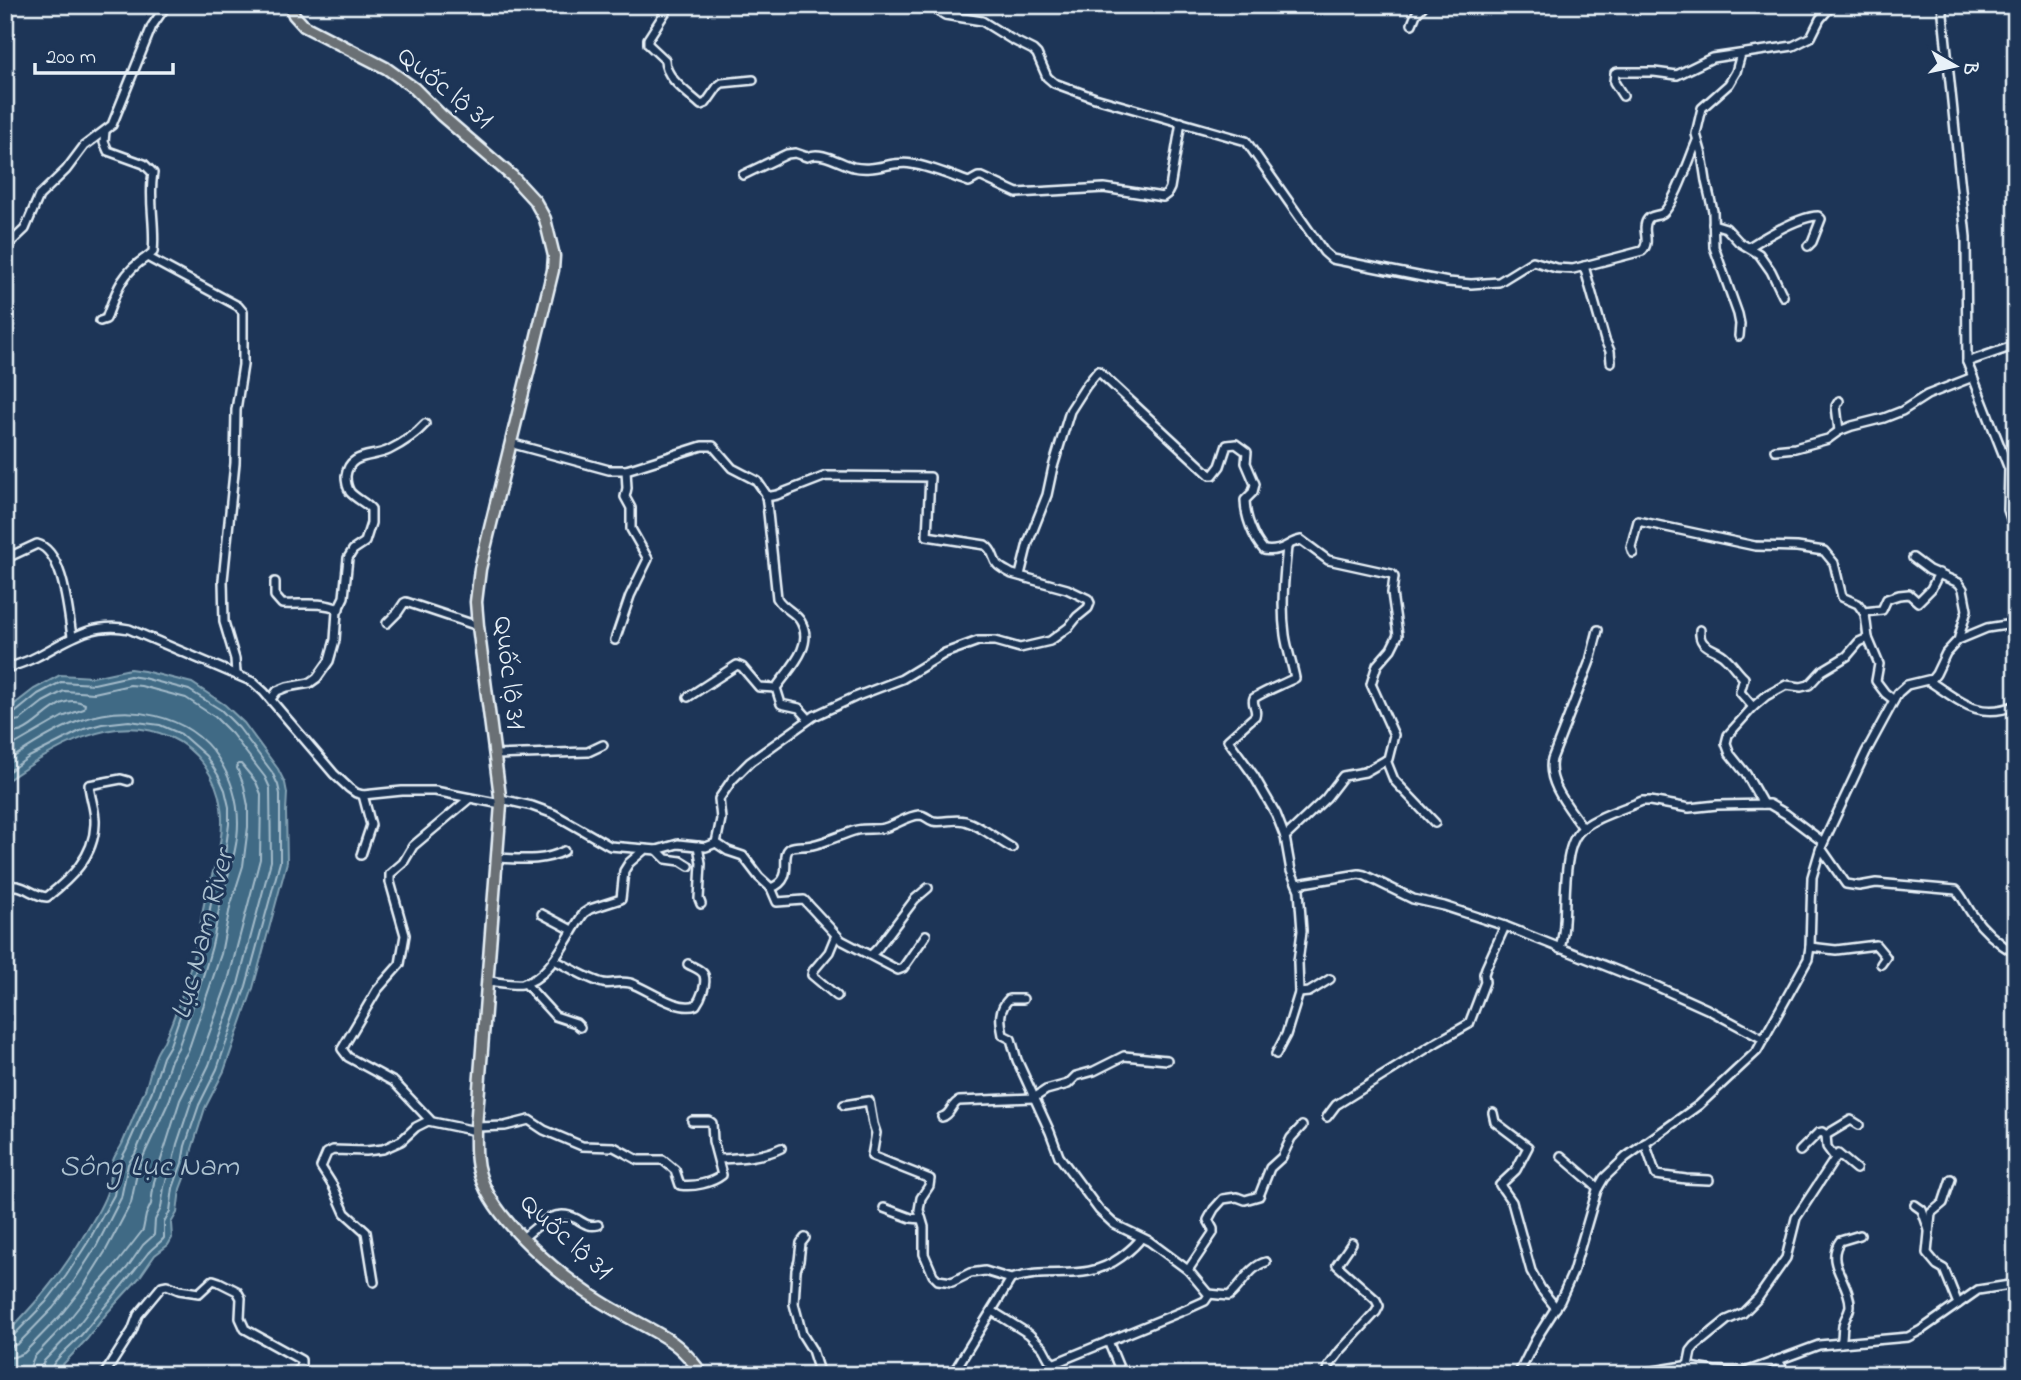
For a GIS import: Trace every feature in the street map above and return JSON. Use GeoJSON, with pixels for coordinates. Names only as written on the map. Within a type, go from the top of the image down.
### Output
{"type":"FeatureCollection","features":[{"type":"Feature","properties":{"kind":"highway","name":"Quốc lộ 31"},"geometry":{"type":"LineString","coordinates":[[290,5],[293,15],[304,26],[386,68],[414,88],[512,176],[535,201],[551,237],[554,256],[552,270],[479,574],[476,602],[501,801],[476,1151],[481,1178],[500,1212],[523,1238],[573,1283],[675,1345],[703,1375]]}},
{"type":"Feature","properties":{"kind":"street"},"geometry":{"type":"LineString","coordinates":[[136,5],[168,6]]}},
{"type":"Feature","properties":{"kind":"street"},"geometry":{"type":"LineString","coordinates":[[670,5],[648,38],[649,44],[665,60],[669,74],[701,104],[706,103],[722,83],[753,80]]}},
{"type":"Feature","properties":{"kind":"street"},"geometry":{"type":"LineString","coordinates":[[929,5],[945,15],[982,21],[1032,50],[1054,83],[1091,97],[1246,141],[1324,253],[1334,260],[1462,284],[1499,282],[1535,261],[1568,270],[1636,254],[1645,249],[1647,221],[1665,210],[1683,177],[1697,141]]}},
{"type":"Feature","properties":{"kind":"street"},"geometry":{"type":"LineString","coordinates":[[1412,24],[1424,5]]}},
{"type":"Feature","properties":{"kind":"street"},"geometry":{"type":"LineString","coordinates":[[1623,96],[1614,82],[1618,72],[1677,75],[1719,56],[1787,48],[1811,37],[1820,19],[1832,5]]}},
{"type":"Feature","properties":{"kind":"street"},"geometry":{"type":"LineString","coordinates":[[1942,5],[1966,237],[1967,362],[2013,469],[2008,510],[2016,533]]}},
{"type":"Feature","properties":{"kind":"street"},"geometry":{"type":"LineString","coordinates":[[8,245],[29,223],[39,196],[66,170],[84,146],[112,125],[152,26],[168,6]]}},
{"type":"Feature","properties":{"kind":"street"},"geometry":{"type":"LineString","coordinates":[[1739,336],[1738,314],[1714,247],[1713,211],[1696,130],[1701,111],[1706,104],[1732,81],[1741,54]]}},
{"type":"Feature","properties":{"kind":"street"},"geometry":{"type":"LineString","coordinates":[[743,175],[787,154],[795,153],[807,157],[819,155],[853,167],[873,169],[901,163],[916,164],[969,182],[982,177],[1017,193],[1104,188],[1163,197],[1170,188],[1181,122]]}},
{"type":"Feature","properties":{"kind":"street"},"geometry":{"type":"LineString","coordinates":[[100,321],[106,319],[124,276],[153,252],[155,229],[150,191],[153,173],[144,164],[108,151],[103,142],[105,131]]}},
{"type":"Feature","properties":{"kind":"street"},"geometry":{"type":"LineString","coordinates":[[1749,247],[1805,217],[1818,216],[1821,219],[1812,243],[1808,246]]}},
{"type":"Feature","properties":{"kind":"street"},"geometry":{"type":"LineString","coordinates":[[1713,224],[1726,228],[1739,242],[1759,254],[1783,296]]}},
{"type":"Feature","properties":{"kind":"street"},"geometry":{"type":"LineString","coordinates":[[5,233],[8,245]]}},
{"type":"Feature","properties":{"kind":"street"},"geometry":{"type":"LineString","coordinates":[[147,257],[238,306],[244,316],[243,365],[236,410],[235,463],[223,580],[224,622],[235,659],[236,673]]}},
{"type":"Feature","properties":{"kind":"street"},"geometry":{"type":"LineString","coordinates":[[1584,266],[1611,362]]}},
{"type":"Feature","properties":{"kind":"street"},"geometry":{"type":"LineString","coordinates":[[1967,362],[2016,345]]}},
{"type":"Feature","properties":{"kind":"street"},"geometry":{"type":"LineString","coordinates":[[1020,575],[1028,543],[1047,495],[1070,411],[1098,371],[1210,475],[1217,471],[1227,445],[1236,444],[1245,449],[1248,454],[1246,463],[1255,484],[1253,492],[1244,502],[1254,535],[1264,550],[1276,550],[1301,540],[1328,560],[1389,572],[1394,577],[1392,593],[1398,635],[1391,649],[1377,664],[1371,684],[1394,734],[1389,757],[1365,772],[1343,776],[1326,798],[1285,837]]}},
{"type":"Feature","properties":{"kind":"street"},"geometry":{"type":"LineString","coordinates":[[1775,450],[1795,448],[1828,439],[1839,431],[1902,411],[1927,395],[1973,377]]}},
{"type":"Feature","properties":{"kind":"street"},"geometry":{"type":"LineString","coordinates":[[1839,401],[1836,406],[1839,431]]}},
{"type":"Feature","properties":{"kind":"street"},"geometry":{"type":"LineString","coordinates":[[271,699],[277,691],[296,684],[310,683],[321,673],[332,656],[339,609],[344,597],[348,558],[353,550],[365,542],[371,523],[371,509],[349,490],[346,473],[355,460],[388,450],[425,424]]}},
{"type":"Feature","properties":{"kind":"street"},"geometry":{"type":"LineString","coordinates":[[510,443],[609,470],[626,470],[702,446],[713,446],[732,468],[757,481],[766,497],[778,598],[781,605],[801,621],[804,634],[801,652],[776,688]]}},
{"type":"Feature","properties":{"kind":"street"},"geometry":{"type":"LineString","coordinates":[[615,640],[630,596],[648,559],[631,529],[631,508],[625,497],[628,482],[626,470]]}},
{"type":"Feature","properties":{"kind":"street"},"geometry":{"type":"LineString","coordinates":[[716,843],[721,819],[719,799],[729,783],[750,762],[809,719],[907,676],[945,653],[971,643],[989,640],[1024,648],[1051,641],[1089,606],[1090,601],[1067,589],[1012,573],[999,566],[991,549],[985,545],[927,536],[930,477],[826,476],[766,497]]}},
{"type":"Feature","properties":{"kind":"street"},"geometry":{"type":"LineString","coordinates":[[1633,553],[1631,547],[1638,521],[1755,546],[1797,547],[1822,551],[1834,563],[1842,597],[1858,604],[1864,612],[1868,638],[1879,664],[1876,681],[1894,700]]}},
{"type":"Feature","properties":{"kind":"street"},"geometry":{"type":"LineString","coordinates":[[5,555],[11,556],[37,544],[46,549],[62,578],[72,636]]}},
{"type":"Feature","properties":{"kind":"street"},"geometry":{"type":"LineString","coordinates":[[1276,1054],[1286,1035],[1299,993],[1298,962],[1303,930],[1297,884],[1291,871],[1280,821],[1254,776],[1228,740],[1255,716],[1254,698],[1295,678],[1285,635],[1283,611],[1287,547]]}},
{"type":"Feature","properties":{"kind":"street"},"geometry":{"type":"LineString","coordinates":[[1913,558],[1929,570],[1959,583],[1964,589],[1968,610],[1959,636],[1962,638]]}},
{"type":"Feature","properties":{"kind":"street"},"geometry":{"type":"LineString","coordinates":[[1864,612],[1882,610],[1887,599],[1899,595],[1909,594],[1918,602],[1931,589],[1939,573]]}},
{"type":"Feature","properties":{"kind":"street"},"geometry":{"type":"LineString","coordinates":[[275,582],[275,596],[282,604],[314,603],[339,609]]}},
{"type":"Feature","properties":{"kind":"street"},"geometry":{"type":"LineString","coordinates":[[387,623],[406,602],[478,626]]}},
{"type":"Feature","properties":{"kind":"street"},"geometry":{"type":"LineString","coordinates":[[1518,1375],[1536,1339],[1556,1308],[1576,1262],[1598,1188],[1611,1169],[1699,1105],[1753,1058],[1805,968],[1810,947],[1812,877],[1822,845],[1894,700],[1907,685],[1929,681],[1936,674],[1951,646],[1962,638],[2013,621],[2016,633]]}},
{"type":"Feature","properties":{"kind":"street"},"geometry":{"type":"LineString","coordinates":[[5,669],[33,659],[72,636],[109,628],[129,629],[253,682],[351,791],[363,794],[430,791],[532,806],[554,814],[606,845],[657,850],[678,844],[708,847],[716,843]]}},
{"type":"Feature","properties":{"kind":"street"},"geometry":{"type":"LineString","coordinates":[[1583,828],[1554,782],[1550,768],[1590,661],[1598,630]]}},
{"type":"Feature","properties":{"kind":"street"},"geometry":{"type":"LineString","coordinates":[[1700,630],[1700,637],[1705,645],[1724,656],[1744,678],[1740,692],[1753,707]]}},
{"type":"Feature","properties":{"kind":"street"},"geometry":{"type":"LineString","coordinates":[[1763,804],[1746,774],[1730,754],[1726,743],[1728,735],[1753,707],[1782,687],[1810,685],[1822,671],[1847,656],[1859,642],[1868,638]]}},
{"type":"Feature","properties":{"kind":"street"},"geometry":{"type":"LineString","coordinates":[[688,697],[737,665],[742,667],[759,687],[776,688]]}},
{"type":"Feature","properties":{"kind":"street"},"geometry":{"type":"LineString","coordinates":[[1929,681],[1975,709],[1992,712],[2016,705]]}},
{"type":"Feature","properties":{"kind":"street"},"geometry":{"type":"LineString","coordinates":[[776,688],[781,704],[799,708],[809,719]]}},
{"type":"Feature","properties":{"kind":"street"},"geometry":{"type":"LineString","coordinates":[[496,755],[588,752],[603,745]]}},
{"type":"Feature","properties":{"kind":"street"},"geometry":{"type":"LineString","coordinates":[[1386,760],[1394,780],[1435,823]]}},
{"type":"Feature","properties":{"kind":"street"},"geometry":{"type":"LineString","coordinates":[[5,889],[16,885],[38,896],[47,897],[69,879],[83,861],[94,833],[95,817],[89,785],[121,779],[128,781]]}},
{"type":"Feature","properties":{"kind":"street"},"geometry":{"type":"LineString","coordinates":[[361,855],[371,825],[363,794]]}},
{"type":"Feature","properties":{"kind":"street"},"geometry":{"type":"LineString","coordinates":[[430,1121],[394,1082],[354,1061],[345,1055],[342,1049],[377,990],[400,964],[405,935],[390,874],[403,863],[413,846],[470,798]]}},
{"type":"Feature","properties":{"kind":"street"},"geometry":{"type":"LineString","coordinates":[[1560,949],[1566,880],[1574,840],[1583,828],[1646,801],[1689,808],[1769,804],[1781,810],[1822,845],[1846,884],[1859,886],[1876,883],[1956,890],[1985,929],[2016,954]]}},
{"type":"Feature","properties":{"kind":"street"},"geometry":{"type":"LineString","coordinates":[[771,888],[779,884],[785,875],[787,851],[792,848],[811,845],[858,829],[883,828],[917,815],[924,815],[933,821],[967,822],[1012,848]]}},
{"type":"Feature","properties":{"kind":"street"},"geometry":{"type":"LineString","coordinates":[[716,843],[743,856],[771,888],[777,902],[800,899],[806,901],[836,935],[850,946],[894,968],[901,969],[926,935]]}},
{"type":"Feature","properties":{"kind":"street"},"geometry":{"type":"LineString","coordinates":[[698,846],[701,863],[701,904]]}},
{"type":"Feature","properties":{"kind":"street"},"geometry":{"type":"LineString","coordinates":[[488,981],[525,983],[538,976],[554,960],[584,914],[590,909],[621,899],[624,871],[643,850]]}},
{"type":"Feature","properties":{"kind":"street"},"geometry":{"type":"LineString","coordinates":[[657,850],[666,859],[681,861],[689,866]]}},
{"type":"Feature","properties":{"kind":"street"},"geometry":{"type":"LineString","coordinates":[[498,858],[551,859],[564,851]]}},
{"type":"Feature","properties":{"kind":"street"},"geometry":{"type":"LineString","coordinates":[[1297,884],[1362,874],[1413,899],[1505,926],[1676,995],[1763,1039]]}},
{"type":"Feature","properties":{"kind":"street"},"geometry":{"type":"LineString","coordinates":[[871,955],[915,899],[928,888]]}},
{"type":"Feature","properties":{"kind":"street"},"geometry":{"type":"LineString","coordinates":[[542,914],[572,930]]}},
{"type":"Feature","properties":{"kind":"street"},"geometry":{"type":"LineString","coordinates":[[1327,1117],[1336,1105],[1469,1024],[1485,982],[1486,968],[1505,926]]}},
{"type":"Feature","properties":{"kind":"street"},"geometry":{"type":"LineString","coordinates":[[836,935],[829,952],[812,975],[836,996]]}},
{"type":"Feature","properties":{"kind":"street"},"geometry":{"type":"LineString","coordinates":[[1810,947],[1836,950],[1876,945],[1886,957],[1881,964]]}},
{"type":"Feature","properties":{"kind":"street"},"geometry":{"type":"LineString","coordinates":[[554,960],[597,981],[626,982],[653,995],[689,1007],[695,1005],[701,997],[704,977],[702,972],[688,964]]}},
{"type":"Feature","properties":{"kind":"street"},"geometry":{"type":"LineString","coordinates":[[1299,993],[1309,992],[1330,979]]}},
{"type":"Feature","properties":{"kind":"street"},"geometry":{"type":"LineString","coordinates":[[525,983],[555,1016],[580,1027]]}},
{"type":"Feature","properties":{"kind":"street"},"geometry":{"type":"LineString","coordinates":[[1023,999],[1011,998],[1002,1007],[1000,1018],[1003,1035],[1011,1039],[1017,1060],[1059,1156],[1100,1210],[1114,1224],[1149,1241],[1188,1270],[1209,1294],[1229,1296],[1257,1265],[1266,1262]]}},
{"type":"Feature","properties":{"kind":"street"},"geometry":{"type":"LineString","coordinates":[[942,1117],[959,1101],[1034,1098],[1046,1090],[1068,1084],[1076,1076],[1124,1056],[1167,1060]]}},
{"type":"Feature","properties":{"kind":"street"},"geometry":{"type":"LineString","coordinates":[[844,1105],[869,1101],[876,1133],[872,1156],[929,1178],[919,1210],[925,1227],[924,1254],[935,1278],[952,1282],[982,1270],[1011,1279],[1043,1273],[1078,1274],[1103,1268],[1129,1251],[1141,1238]]}},
{"type":"Feature","properties":{"kind":"street"},"geometry":{"type":"LineString","coordinates":[[1493,1113],[1495,1122],[1528,1147],[1516,1170],[1500,1185],[1512,1202],[1531,1271],[1556,1308]]}},
{"type":"Feature","properties":{"kind":"street"},"geometry":{"type":"LineString","coordinates":[[374,1282],[366,1232],[345,1213],[321,1167],[327,1153],[332,1150],[383,1149],[401,1141],[416,1127],[430,1121],[476,1129],[529,1120],[544,1130],[582,1146],[614,1147],[638,1160],[663,1160],[676,1170],[680,1185],[685,1186],[722,1177],[711,1122],[692,1121]]}},
{"type":"Feature","properties":{"kind":"street"},"geometry":{"type":"LineString","coordinates":[[1826,1135],[1851,1121],[1859,1125]]}},
{"type":"Feature","properties":{"kind":"street"},"geometry":{"type":"LineString","coordinates":[[1188,1270],[1213,1233],[1208,1220],[1214,1209],[1223,1199],[1237,1197],[1245,1200],[1259,1196],[1270,1168],[1286,1152],[1291,1138],[1302,1126]]}},
{"type":"Feature","properties":{"kind":"street"},"geometry":{"type":"LineString","coordinates":[[1800,1151],[1819,1132],[1826,1135]]}},
{"type":"Feature","properties":{"kind":"street"},"geometry":{"type":"LineString","coordinates":[[1826,1135],[1827,1147],[1835,1157]]}},
{"type":"Feature","properties":{"kind":"street"},"geometry":{"type":"LineString","coordinates":[[1645,1143],[1656,1175],[1709,1180]]}},
{"type":"Feature","properties":{"kind":"street"},"geometry":{"type":"LineString","coordinates":[[719,1159],[750,1157],[782,1148]]}},
{"type":"Feature","properties":{"kind":"street"},"geometry":{"type":"LineString","coordinates":[[1688,1366],[1691,1351],[1695,1346],[1727,1320],[1744,1314],[1759,1298],[1786,1258],[1796,1218],[1835,1157],[1839,1154],[1856,1169]]}},
{"type":"Feature","properties":{"kind":"street"},"geometry":{"type":"LineString","coordinates":[[1561,1156],[1598,1188]]}},
{"type":"Feature","properties":{"kind":"street"},"geometry":{"type":"LineString","coordinates":[[1951,1179],[1942,1204],[1931,1212],[1927,1255],[1944,1269],[1958,1304]]}},
{"type":"Feature","properties":{"kind":"street"},"geometry":{"type":"LineString","coordinates":[[1915,1205],[1922,1210],[1930,1230]]}},
{"type":"Feature","properties":{"kind":"street"},"geometry":{"type":"LineString","coordinates":[[884,1208],[922,1219]]}},
{"type":"Feature","properties":{"kind":"street"},"geometry":{"type":"LineString","coordinates":[[523,1238],[555,1215],[569,1216],[589,1226],[598,1225]]}},
{"type":"Feature","properties":{"kind":"street"},"geometry":{"type":"LineString","coordinates":[[1842,1343],[1843,1326],[1850,1305],[1847,1289],[1835,1266],[1836,1249],[1840,1241],[1860,1235]]}},
{"type":"Feature","properties":{"kind":"street"},"geometry":{"type":"LineString","coordinates":[[804,1238],[796,1270],[794,1304],[802,1334],[813,1350],[820,1375]]}},
{"type":"Feature","properties":{"kind":"street"},"geometry":{"type":"LineString","coordinates":[[1327,1375],[1331,1363],[1379,1306],[1376,1300],[1338,1265],[1352,1243]]}},
{"type":"Feature","properties":{"kind":"street"},"geometry":{"type":"LineString","coordinates":[[952,1375],[1011,1279]]}},
{"type":"Feature","properties":{"kind":"street"},"geometry":{"type":"LineString","coordinates":[[104,1375],[132,1331],[138,1314],[162,1286],[199,1293],[213,1280],[239,1293],[240,1318],[245,1329],[301,1360],[301,1368],[293,1375]]}},
{"type":"Feature","properties":{"kind":"street"},"geometry":{"type":"LineString","coordinates":[[1629,1375],[1688,1366],[1746,1373],[1816,1346],[1908,1337],[1978,1290],[2016,1284]]}},
{"type":"Feature","properties":{"kind":"street"},"geometry":{"type":"LineString","coordinates":[[1055,1363],[1205,1301],[1209,1294]]}},
{"type":"Feature","properties":{"kind":"street"},"geometry":{"type":"LineString","coordinates":[[992,1311],[1029,1334],[1065,1375]]}},
{"type":"Feature","properties":{"kind":"street"},"geometry":{"type":"LineString","coordinates":[[1108,1341],[1122,1375]]}},
{"type":"Feature","properties":{"kind":"street"},"geometry":{"type":"LineString","coordinates":[[1778,1360],[1786,1375]]}},
{"type":"Feature","properties":{"kind":"water","name":"Sông Lục Nam"},"geometry":{"type":"Polygon","coordinates":[[[130,669],[192,683],[225,705],[244,723],[278,769],[285,783],[287,862],[253,988],[224,1071],[205,1108],[192,1149],[180,1189],[177,1213],[171,1223],[172,1238],[53,1375],[5,1375],[5,1335],[64,1266],[106,1195],[114,1158],[145,1090],[154,1059],[169,1030],[182,995],[220,842],[222,819],[219,796],[204,765],[180,742],[148,730],[126,728],[83,737],[42,758],[5,782],[5,707],[12,706],[34,689],[60,675],[93,677],[130,669]]]}},
{"type":"Feature","properties":{"kind":"water label","name":"Lục Nam River"},"geometry":{"type":"Point","coordinates":[204,935]}}]}
